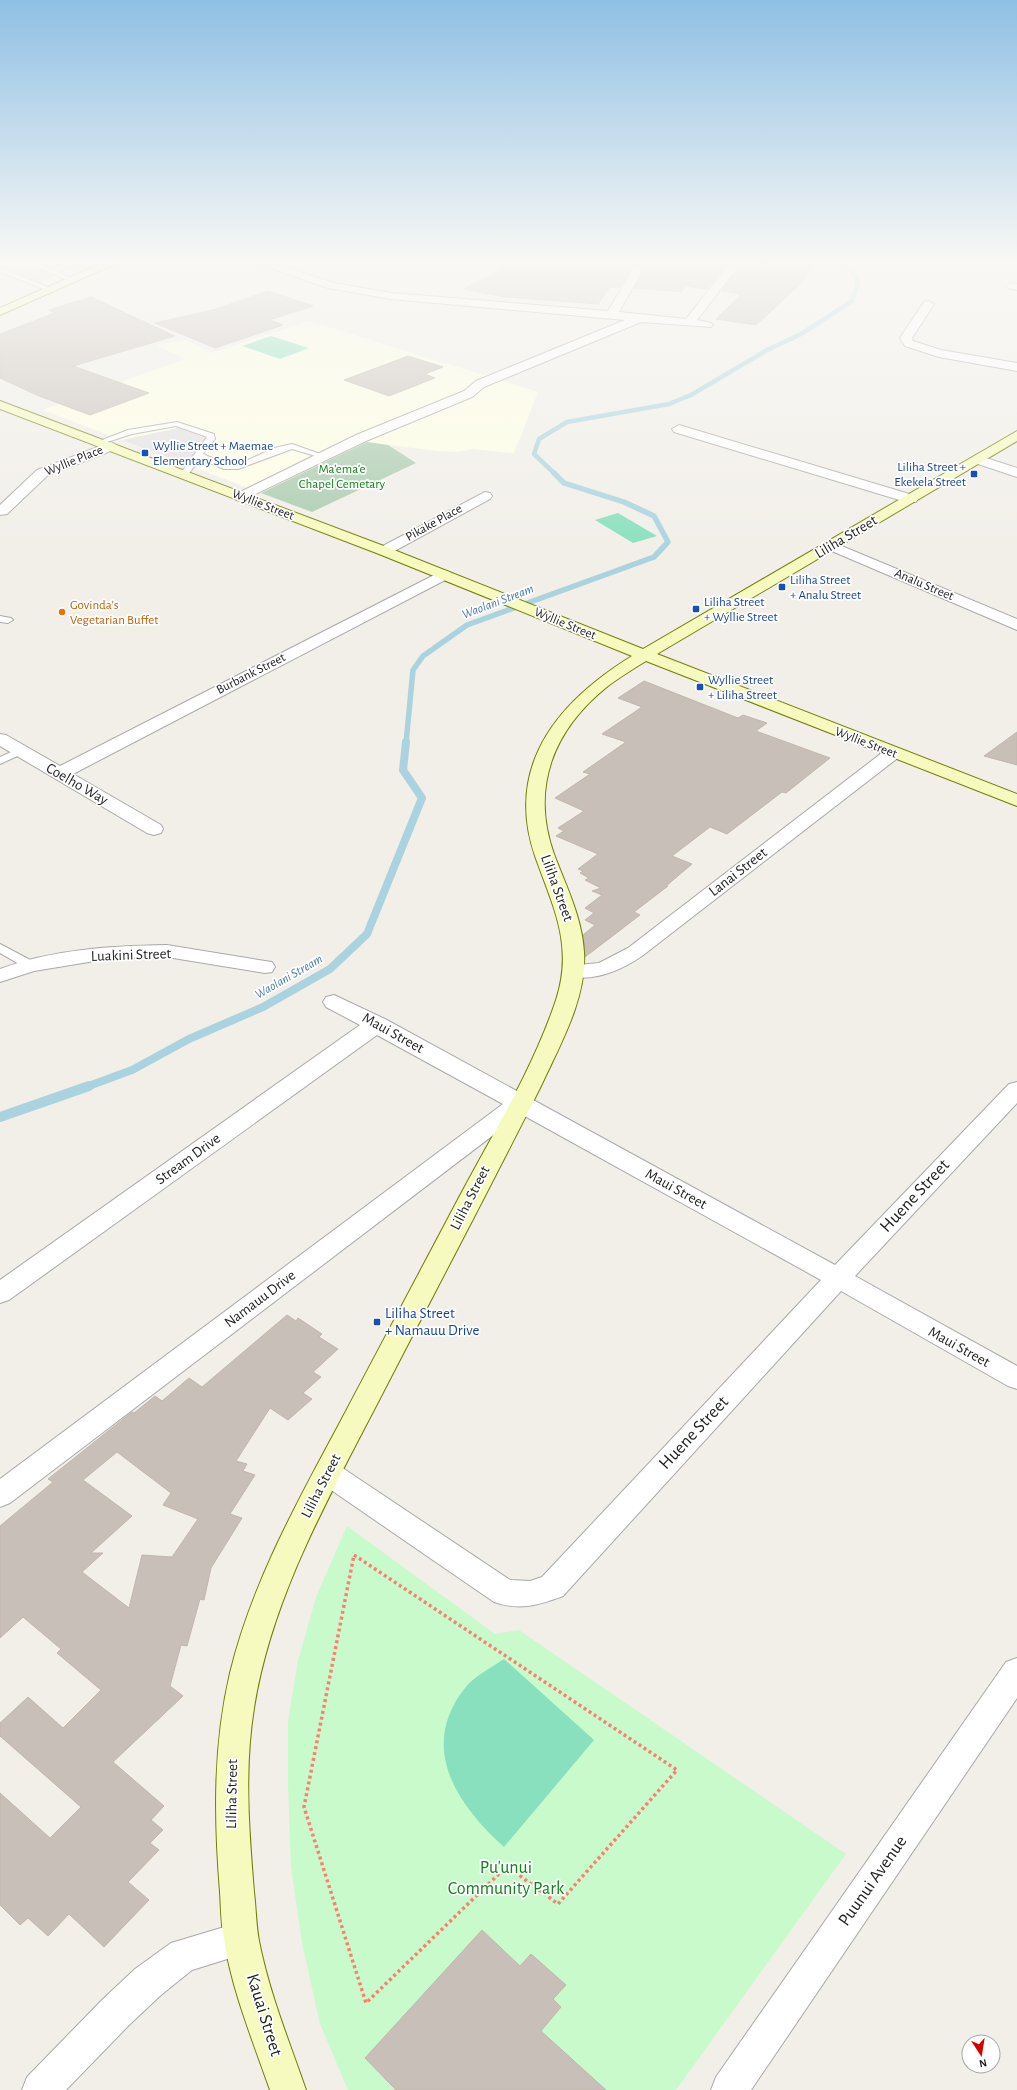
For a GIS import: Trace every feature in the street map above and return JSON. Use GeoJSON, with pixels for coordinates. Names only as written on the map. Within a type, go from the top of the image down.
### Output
{"type":"FeatureCollection","features":[{"type":"Feature","properties":{"kind":"street"},"geometry":{"type":"LineString","coordinates":[[241,497],[322,456],[468,394],[480,384],[539,361]]}},
{"type":"Feature","properties":{"kind":"street"},"geometry":{"type":"LineString","coordinates":[[984,361],[1017,366]]}},
{"type":"Feature","properties":{"kind":"street","name":"Wyllie Street"},"geometry":{"type":"LineString","coordinates":[[0,405],[106,444],[384,551],[892,753],[1017,800]]}},
{"type":"Feature","properties":{"kind":"street"},"geometry":{"type":"LineString","coordinates":[[679,429],[911,499]]}},
{"type":"Feature","properties":{"kind":"street","name":"Liliha Street"},"geometry":{"type":"LineString","coordinates":[[241,1939],[232,1840],[232,1749],[247,1664],[277,1576],[328,1473],[520,1103],[556,1026],[574,970],[571,929],[566,909],[542,850],[534,813],[536,786],[540,767],[552,738],[566,717],[602,683],[644,655],[832,546],[1017,435]]}},
{"type":"Feature","properties":{"kind":"street","name":"Wyllie Place"},"geometry":{"type":"LineString","coordinates":[[2,511],[42,473],[106,444]]}},
{"type":"Feature","properties":{"kind":"street"},"geometry":{"type":"LineString","coordinates":[[977,459],[1017,474]]}},
{"type":"Feature","properties":{"kind":"street","name":"Pikake Place"},"geometry":{"type":"LineString","coordinates":[[384,551],[485,496]]}},
{"type":"Feature","properties":{"kind":"street","name":"Analu Street"},"geometry":{"type":"LineString","coordinates":[[832,546],[1017,625]]}},
{"type":"Feature","properties":{"kind":"street","name":"Burbank Street"},"geometry":{"type":"LineString","coordinates":[[58,774],[444,575]]}},
{"type":"Feature","properties":{"kind":"street","name":"Coelho Way"},"geometry":{"type":"LineString","coordinates":[[0,738],[58,774],[154,829]]}},
{"type":"Feature","properties":{"kind":"street","name":"Lanai Street"},"geometry":{"type":"LineString","coordinates":[[574,970],[590,971],[607,968],[635,952],[892,753]]}},
{"type":"Feature","properties":{"kind":"street","name":"Luakini Street"},"geometry":{"type":"LineString","coordinates":[[0,976],[30,965],[113,952],[166,951],[264,967]]}},
{"type":"Feature","properties":{"kind":"street","name":"Maui Street"},"geometry":{"type":"LineString","coordinates":[[334,1002],[377,1024],[838,1278],[1017,1379]]}},
{"type":"Feature","properties":{"kind":"street","name":"Stream Drive"},"geometry":{"type":"LineString","coordinates":[[0,1293],[377,1024]]}},
{"type":"Feature","properties":{"kind":"street","name":"Huene Street"},"geometry":{"type":"LineString","coordinates":[[328,1473],[505,1593],[530,1594],[552,1586],[838,1278],[1017,1089]]}},
{"type":"Feature","properties":{"kind":"street","name":"Namauu Drive"},"geometry":{"type":"LineString","coordinates":[[0,1495],[520,1103]]}},
{"type":"Feature","properties":{"kind":"street","name":"Puunui Avenue"},"geometry":{"type":"LineString","coordinates":[[729,2090],[1017,1672]]}},
{"type":"Feature","properties":{"kind":"street"},"geometry":{"type":"LineString","coordinates":[[40,2090],[148,1982],[183,1954],[241,1939]]}},
{"type":"Feature","properties":{"kind":"street","name":"Kauai Street"},"geometry":{"type":"LineString","coordinates":[[241,1939],[261,2010],[288,2090]]}},
{"type":"Feature","properties":{"kind":"lane"},"geometry":{"type":"LineString","coordinates":[[106,444],[130,432],[177,424],[211,436],[211,439],[184,474]]}},
{"type":"Feature","properties":{"kind":"lane"},"geometry":{"type":"LineString","coordinates":[[198,455],[227,467],[238,466],[277,450],[292,446],[322,456]]}},
{"type":"Feature","properties":{"kind":"lane"},"geometry":{"type":"LineString","coordinates":[[0,761],[20,751]]}},
{"type":"Feature","properties":{"kind":"lane"},"geometry":{"type":"LineString","coordinates":[[0,948],[30,965]]}},
{"type":"Feature","properties":{"kind":"path"},"geometry":{"type":"LineString","coordinates":[[354,1555],[677,1770],[558,1904],[507,1866],[366,2003],[304,1807],[354,1555]]}},
{"type":"Feature","properties":{"kind":"shaded area"},"geometry":{"type":"Polygon","coordinates":[[[181,361],[437,361],[538,392],[514,453],[471,449],[459,452],[438,451],[367,442],[261,493],[43,410],[181,361]]]}},
{"type":"Feature","properties":{"kind":"shaded area"},"geometry":{"type":"Polygon","coordinates":[[[178,428],[211,440],[196,468],[122,440],[178,428]]]}},
{"type":"Feature","properties":{"kind":"green space","name":"Ma'ema'e Chapel Cemetary"},"geometry":{"type":"Polygon","coordinates":[[[367,442],[388,445],[416,463],[312,512],[261,493],[367,442]]]}},
{"type":"Feature","properties":{"kind":"green space"},"geometry":{"type":"Polygon","coordinates":[[[618,513],[657,536],[633,543],[595,520],[618,513]]]}},
{"type":"Feature","properties":{"kind":"green space","name":"Pu'unui Community Park"},"geometry":{"type":"Polygon","coordinates":[[[347,1526],[495,1634],[519,1630],[846,1854],[676,2090],[348,2090],[320,2024],[302,1943],[291,1867],[288,1785],[288,1721],[298,1661],[316,1597],[347,1526]]]}},
{"type":"Feature","properties":{"kind":"green space"},"geometry":{"type":"Polygon","coordinates":[[[504,1659],[594,1740],[504,1847],[471,1813],[449,1774],[444,1753],[445,1732],[451,1710],[465,1688],[478,1676],[504,1659]]]}},
{"type":"Feature","properties":{"kind":"building"},"geometry":{"type":"Polygon","coordinates":[[[0,361],[92,361],[73,366],[149,393],[90,415],[39,396],[0,378],[0,361]]]}},
{"type":"Feature","properties":{"kind":"building"},"geometry":{"type":"Polygon","coordinates":[[[396,361],[422,361],[443,367],[425,374],[435,378],[389,396],[344,380],[396,361]]]}},
{"type":"Feature","properties":{"kind":"building"},"geometry":{"type":"Polygon","coordinates":[[[644,681],[738,718],[743,715],[767,723],[756,731],[830,758],[786,793],[782,792],[727,834],[710,827],[672,856],[692,864],[666,886],[668,886],[634,912],[640,915],[585,957],[583,935],[595,925],[585,920],[594,913],[585,908],[602,895],[592,891],[601,888],[585,880],[589,878],[580,873],[583,871],[578,869],[598,854],[556,836],[564,831],[558,828],[584,811],[555,798],[590,774],[583,772],[626,742],[602,734],[642,707],[618,698],[644,681]]]}},
{"type":"Feature","properties":{"kind":"building"},"geometry":{"type":"Polygon","coordinates":[[[1017,732],[1017,765],[984,756],[1017,732]]]}},
{"type":"Feature","properties":{"kind":"building"},"geometry":{"type":"Polygon","coordinates":[[[287,1315],[296,1321],[298,1318],[322,1334],[319,1337],[338,1349],[313,1372],[321,1377],[303,1393],[312,1399],[288,1420],[270,1408],[236,1461],[247,1464],[243,1471],[255,1475],[230,1514],[242,1518],[211,1568],[204,1600],[200,1599],[187,1646],[181,1645],[170,1686],[183,1696],[113,1762],[164,1806],[151,1820],[163,1830],[150,1843],[159,1850],[128,1882],[149,1900],[104,1947],[69,1914],[48,1936],[28,1918],[20,1925],[0,1905],[0,1793],[50,1838],[81,1807],[0,1736],[0,1723],[28,1697],[63,1728],[101,1690],[57,1653],[61,1649],[23,1617],[0,1638],[0,1526],[53,1482],[48,1479],[132,1412],[134,1413],[155,1396],[162,1401],[189,1378],[202,1387],[287,1315]],[[117,1452],[83,1480],[132,1516],[91,1553],[103,1553],[82,1572],[129,1608],[142,1555],[172,1557],[198,1519],[163,1505],[171,1493],[117,1452]]]}},
{"type":"Feature","properties":{"kind":"building"},"geometry":{"type":"Polygon","coordinates":[[[482,1930],[520,1966],[531,1954],[566,1985],[553,1999],[561,2007],[541,2031],[606,2090],[396,2090],[365,2058],[482,1930]]]}},
{"type":"Feature","properties":{"kind":"waterway","name":"Waolani Stream"},"geometry":{"type":"LineString","coordinates":[[555,474],[534,454],[539,439],[567,422],[669,404],[691,395],[749,361]]}},
{"type":"Feature","properties":{"kind":"waterway","name":"Waolani Stream"},"geometry":{"type":"LineString","coordinates":[[406,743],[413,670],[423,656],[467,625],[654,557],[668,542],[654,516],[624,502],[564,483],[555,474]]}},
{"type":"Feature","properties":{"kind":"waterway","name":"Waolani Stream"},"geometry":{"type":"LineString","coordinates":[[86,1087],[132,1070],[189,1039],[263,1007],[330,969],[367,934],[422,798],[403,770],[406,742]]}},
{"type":"Feature","properties":{"kind":"waterway","name":"Waolani Stream"},"geometry":{"type":"LineString","coordinates":[[0,1117],[89,1086]]}},
{"type":"Feature","properties":{"kind":"place","name":"Wyllie Street + Maemae Elementary School"},"geometry":{"type":"Point","coordinates":[145,453]}},
{"type":"Feature","properties":{"kind":"place","name":"Liliha Street + Ekekela Street"},"geometry":{"type":"Point","coordinates":[974,474]}},
{"type":"Feature","properties":{"kind":"place","name":"Liliha Street + Analu Street"},"geometry":{"type":"Point","coordinates":[782,587]}},
{"type":"Feature","properties":{"kind":"place","name":"Liliha Street + Wyllie Street"},"geometry":{"type":"Point","coordinates":[696,609]}},
{"type":"Feature","properties":{"kind":"place","name":"Govinda’s Vegetarian Buffet"},"geometry":{"type":"Point","coordinates":[62,612]}},
{"type":"Feature","properties":{"kind":"place","name":"Wyllie Street + Liliha Street"},"geometry":{"type":"Point","coordinates":[700,687]}},
{"type":"Feature","properties":{"kind":"place","name":"Liliha Street + Namauu Drive"},"geometry":{"type":"Point","coordinates":[377,1322]}}]}
